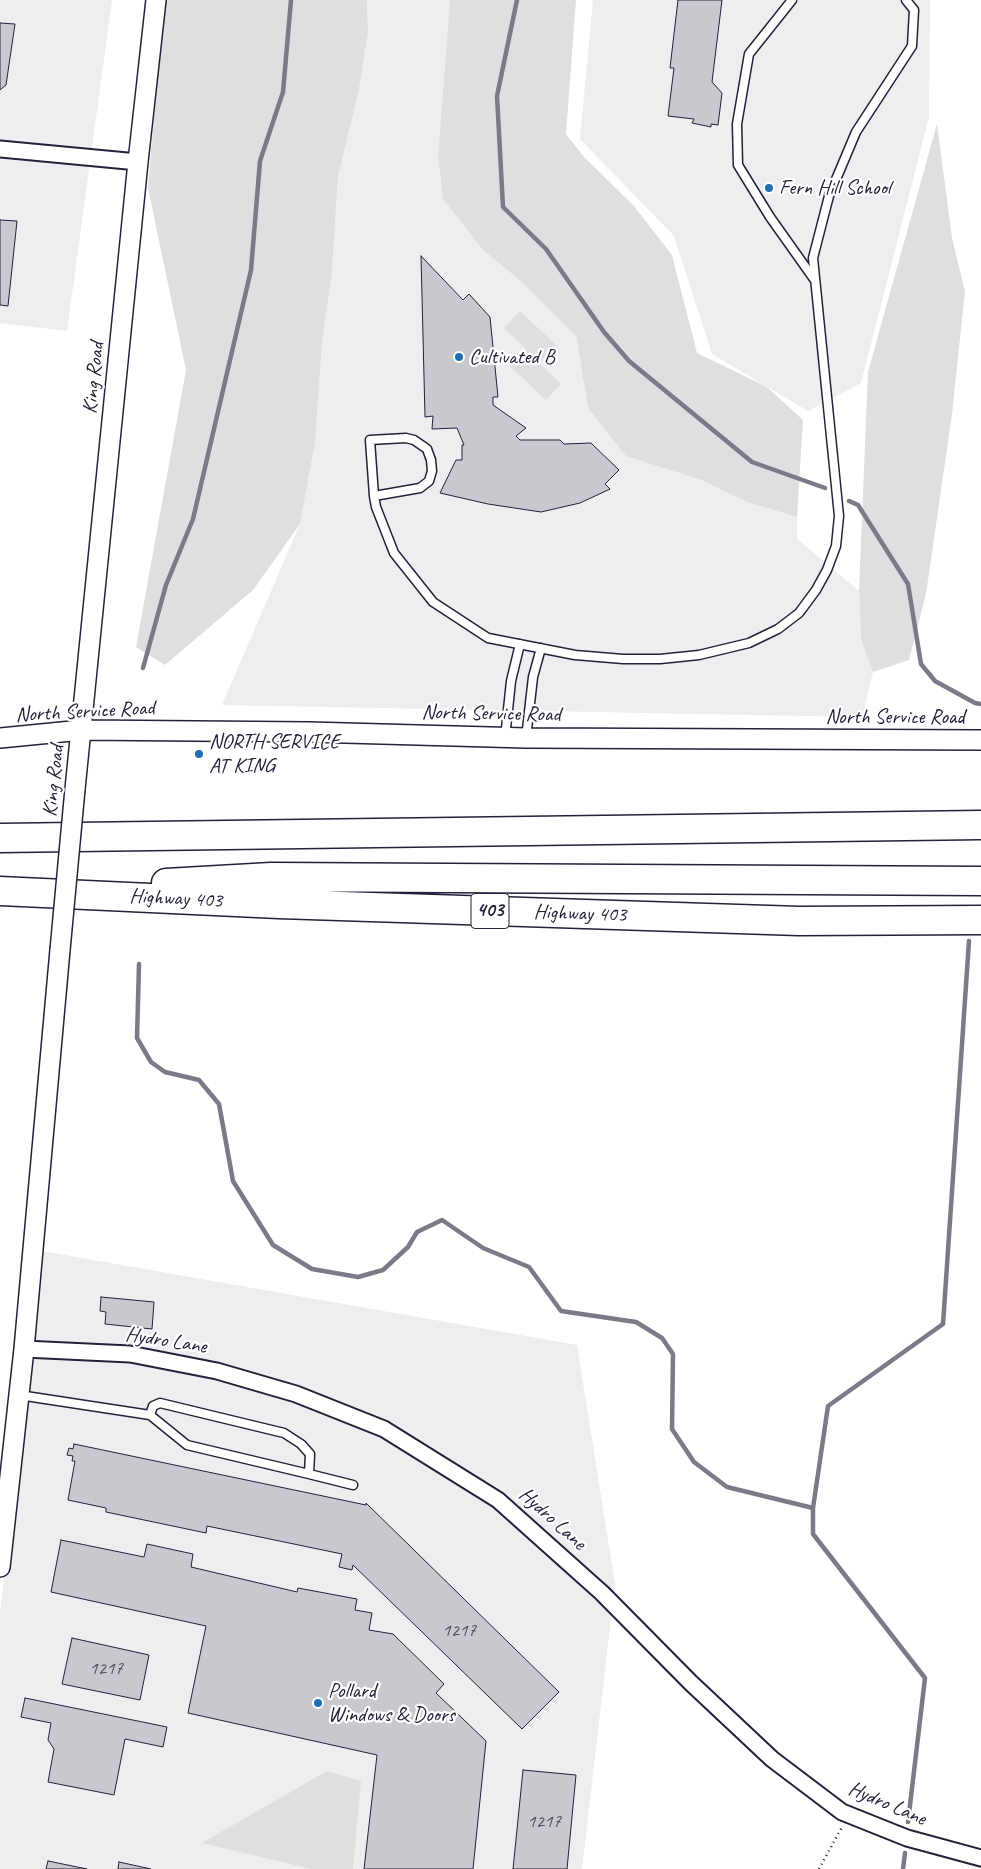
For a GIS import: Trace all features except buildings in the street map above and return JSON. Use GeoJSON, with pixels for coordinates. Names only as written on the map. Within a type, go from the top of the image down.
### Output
{"type":"FeatureCollection","features":[{"type":"Feature","properties":{"kind":"highway"},"geometry":{"type":"LineString","coordinates":[[0,838],[981,825]]}},
{"type":"Feature","properties":{"kind":"highway"},"geometry":{"type":"LineString","coordinates":[[0,891],[272,878],[981,881]]}},
{"type":"Feature","properties":{"kind":"highway","name":"Highway 403"},"geometry":{"type":"LineString","coordinates":[[0,891],[288,904],[789,921],[981,920]]}},
{"type":"Feature","properties":{"kind":"street","name":"King Road"},"geometry":{"type":"LineString","coordinates":[[0,1567],[24,1349],[75,789],[156,0]]}},
{"type":"Feature","properties":{"kind":"street"},"geometry":{"type":"LineString","coordinates":[[0,150],[138,162]]}},
{"type":"Feature","properties":{"kind":"street","name":"North Service Road"},"geometry":{"type":"LineString","coordinates":[[0,738],[82,730],[309,732],[505,738],[981,740]]}},
{"type":"Feature","properties":{"kind":"street","name":"Hydro Lane"},"geometry":{"type":"LineString","coordinates":[[24,1349],[130,1354],[217,1371],[296,1394],[384,1430],[498,1500],[602,1593],[690,1683],[772,1759],[842,1812],[908,1838],[981,1858]]}},
{"type":"Feature","properties":{"kind":"lane"},"geometry":{"type":"LineString","coordinates":[[792,0],[749,54],[737,124],[738,165],[770,217],[816,281]]}},
{"type":"Feature","properties":{"kind":"lane"},"geometry":{"type":"LineString","coordinates":[[374,496],[420,488],[429,481],[432,460],[428,449],[414,440],[406,438],[370,440],[374,496],[376,507],[394,553],[433,602],[488,638],[576,655],[623,659],[660,659],[699,655],[749,643],[778,630],[799,613],[828,570],[836,546],[838,516],[813,258],[829,196],[856,132],[912,46],[914,10],[906,0]]}},
{"type":"Feature","properties":{"kind":"lane"},"geometry":{"type":"LineString","coordinates":[[505,738],[511,682],[520,644]]}},
{"type":"Feature","properties":{"kind":"lane"},"geometry":{"type":"LineString","coordinates":[[526,738],[532,677],[541,648]]}},
{"type":"Feature","properties":{"kind":"lane"},"geometry":{"type":"LineString","coordinates":[[19,1395],[150,1415],[187,1445],[353,1485]]}},
{"type":"Feature","properties":{"kind":"lane"},"geometry":{"type":"LineString","coordinates":[[150,1415],[153,1406],[160,1403],[284,1433],[301,1444],[310,1454],[309,1474]]}},
{"type":"Feature","properties":{"kind":"path"},"geometry":{"type":"LineString","coordinates":[[819,1869],[849,1815]]}},
{"type":"Feature","properties":{"kind":"shaded area"},"geometry":{"type":"Polygon","coordinates":[[[0,0],[112,0],[67,331],[0,323],[0,0]]]}},
{"type":"Feature","properties":{"kind":"shaded area"},"geometry":{"type":"Polygon","coordinates":[[[164,0],[367,0],[368,32],[359,90],[338,177],[332,273],[322,343],[315,443],[300,524],[253,590],[165,665],[136,647],[186,370],[148,188],[164,0]]]}},
{"type":"Feature","properties":{"kind":"shaded area"},"geometry":{"type":"Polygon","coordinates":[[[367,0],[450,0],[438,155],[443,199],[483,250],[523,283],[576,336],[588,408],[699,479],[747,502],[797,517],[797,539],[859,591],[861,640],[873,672],[862,717],[222,705],[300,524],[315,443],[322,343],[332,273],[338,177],[359,90],[368,32],[367,0]]]}},
{"type":"Feature","properties":{"kind":"shaded area"},"geometry":{"type":"Polygon","coordinates":[[[450,0],[576,0],[566,134],[584,157],[633,205],[672,255],[697,353],[767,387],[803,420],[797,517],[747,502],[699,479],[626,456],[588,408],[576,336],[523,283],[483,250],[443,199],[438,155],[450,0]]]}},
{"type":"Feature","properties":{"kind":"shaded area","name":"Fern Hill School"},"geometry":{"type":"Polygon","coordinates":[[[593,0],[930,0],[929,117],[861,383],[808,411],[712,354],[674,236],[580,139],[593,0]]]}},
{"type":"Feature","properties":{"kind":"shaded area"},"geometry":{"type":"Polygon","coordinates":[[[937,124],[952,238],[965,291],[952,414],[926,594],[909,660],[873,672],[861,640],[859,591],[868,372],[937,124]]]}},
{"type":"Feature","properties":{"kind":"shaded area"},"geometry":{"type":"Polygon","coordinates":[[[520,311],[556,345],[539,363],[561,384],[546,400],[510,366],[526,349],[504,328],[520,311]]]}},
{"type":"Feature","properties":{"kind":"shaded area"},"geometry":{"type":"Polygon","coordinates":[[[42,1251],[577,1345],[615,1584],[582,1869],[0,1869],[0,1613],[42,1251]]]}},
{"type":"Feature","properties":{"kind":"shaded area"},"geometry":{"type":"Polygon","coordinates":[[[327,1771],[361,1781],[353,1869],[312,1869],[202,1843],[327,1771]]]}},
{"type":"Feature","properties":{"kind":"waterway"},"geometry":{"type":"LineString","coordinates":[[143,668],[166,585],[193,519],[251,270],[260,161],[283,92],[291,0]]}},
{"type":"Feature","properties":{"kind":"waterway"},"geometry":{"type":"LineString","coordinates":[[517,0],[497,96],[503,207],[546,249],[604,332],[629,361],[752,462],[825,488]]}},
{"type":"Feature","properties":{"kind":"waterway"},"geometry":{"type":"LineString","coordinates":[[849,501],[858,505],[908,584],[921,664],[935,681],[975,703],[981,704]]}},
{"type":"Feature","properties":{"kind":"waterway"},"geometry":{"type":"LineString","coordinates":[[908,1822],[925,1678],[813,1534],[813,1508],[828,1406],[943,1324],[969,941]]}},
{"type":"Feature","properties":{"kind":"waterway"},"geometry":{"type":"LineString","coordinates":[[139,964],[137,1038],[151,1062],[165,1072],[199,1080],[219,1104],[233,1181],[273,1245],[312,1269],[358,1277],[383,1270],[408,1247],[417,1232],[442,1220],[483,1248],[529,1267],[561,1311],[636,1322],[662,1338],[673,1354],[672,1429],[694,1462],[727,1487],[813,1508]]}},
{"type":"Feature","properties":{"kind":"waterway"},"geometry":{"type":"LineString","coordinates":[[903,1869],[905,1853]]}},
{"type":"Feature","properties":{"kind":"place","name":"Fern Hill School"},"geometry":{"type":"Point","coordinates":[769,188]}},
{"type":"Feature","properties":{"kind":"place","name":"Cultivated B"},"geometry":{"type":"Point","coordinates":[459,357]}},
{"type":"Feature","properties":{"kind":"place","name":"NORTH SERVICE AT KING"},"geometry":{"type":"Point","coordinates":[199,754]}},
{"type":"Feature","properties":{"kind":"place","name":"Pollard Windows & Doors"},"geometry":{"type":"Point","coordinates":[318,1703]}}]}
